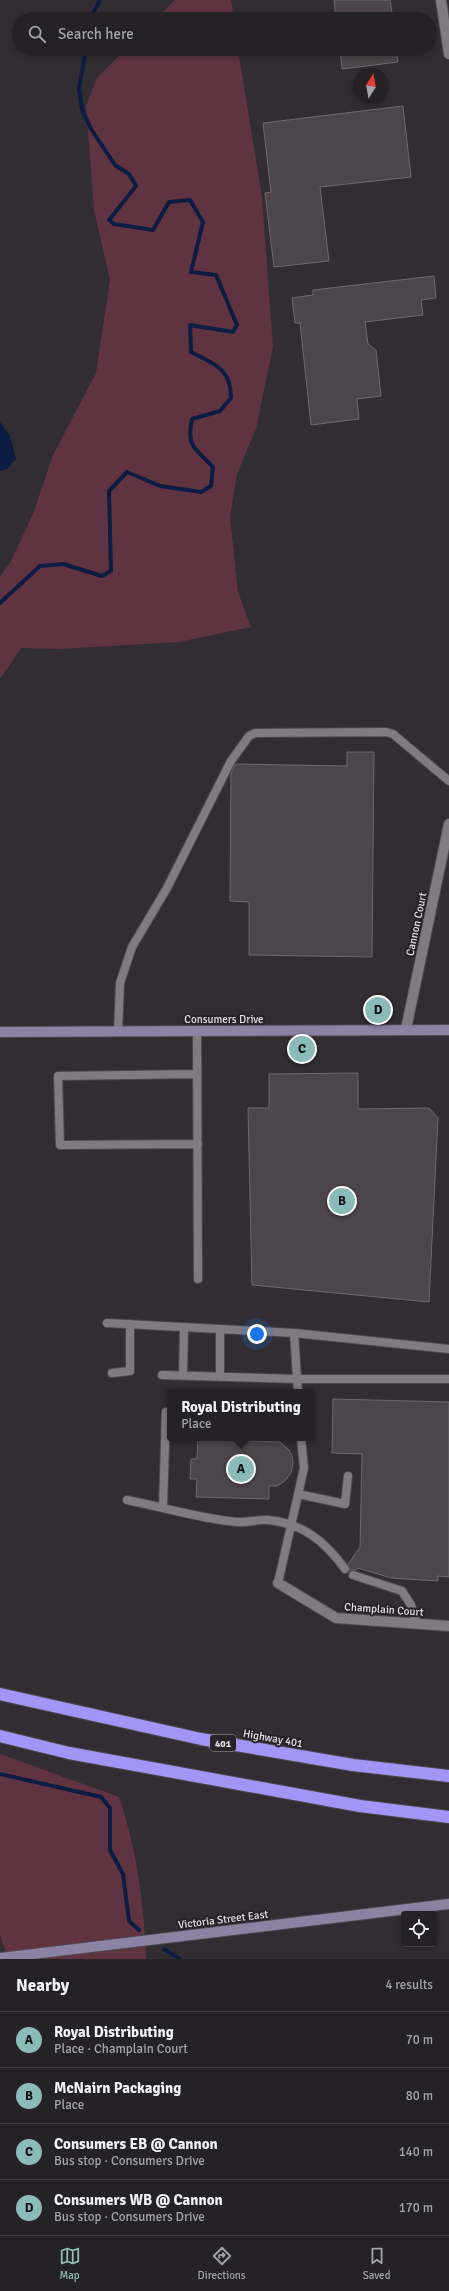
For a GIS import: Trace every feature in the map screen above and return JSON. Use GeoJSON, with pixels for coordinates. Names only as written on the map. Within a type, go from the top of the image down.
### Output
{"type":"FeatureCollection","features":[{"type":"Feature","properties":{"kind":"highway","name":"Highway 401"},"geometry":{"type":"LineString","coordinates":[[0,1694],[201,1739],[353,1765],[449,1776]]}},
{"type":"Feature","properties":{"kind":"highway"},"geometry":{"type":"LineString","coordinates":[[0,1736],[69,1753],[360,1806],[449,1817]]}},
{"type":"Feature","properties":{"kind":"main road","name":"Consumers Drive"},"geometry":{"type":"LineString","coordinates":[[0,1032],[449,1030]]}},
{"type":"Feature","properties":{"kind":"main road","name":"Victoria Street East"},"geometry":{"type":"LineString","coordinates":[[0,1958],[449,1904]]}},
{"type":"Feature","properties":{"kind":"street"},"geometry":{"type":"LineString","coordinates":[[441,0],[449,54]]}},
{"type":"Feature","properties":{"kind":"street","name":"Cannon Court"},"geometry":{"type":"LineString","coordinates":[[406,1029],[449,824]]}},
{"type":"Feature","properties":{"kind":"street","name":"Champlain Court"},"geometry":{"type":"LineString","coordinates":[[278,1583],[336,1618],[449,1626]]}},
{"type":"Feature","properties":{"kind":"lane"},"geometry":{"type":"LineString","coordinates":[[118,1032],[120,983],[132,947],[167,888],[231,761],[249,736],[255,733],[386,732],[393,734],[449,781]]}},
{"type":"Feature","properties":{"kind":"lane"},"geometry":{"type":"LineString","coordinates":[[197,1031],[198,1280]]}},
{"type":"Feature","properties":{"kind":"lane"},"geometry":{"type":"LineString","coordinates":[[197,1074],[58,1076],[60,1145],[198,1144]]}},
{"type":"Feature","properties":{"kind":"lane"},"geometry":{"type":"LineString","coordinates":[[107,1323],[294,1333],[449,1349]]}},
{"type":"Feature","properties":{"kind":"lane"},"geometry":{"type":"LineString","coordinates":[[112,1373],[130,1371],[130,1324]]}},
{"type":"Feature","properties":{"kind":"lane"},"geometry":{"type":"LineString","coordinates":[[183,1375],[184,1327]]}},
{"type":"Feature","properties":{"kind":"lane"},"geometry":{"type":"LineString","coordinates":[[220,1329],[220,1377]]}},
{"type":"Feature","properties":{"kind":"lane"},"geometry":{"type":"LineString","coordinates":[[294,1333],[298,1389]]}},
{"type":"Feature","properties":{"kind":"lane"},"geometry":{"type":"LineString","coordinates":[[162,1375],[297,1379],[449,1379]]}},
{"type":"Feature","properties":{"kind":"lane"},"geometry":{"type":"LineString","coordinates":[[163,1507],[167,1412]]}},
{"type":"Feature","properties":{"kind":"lane"},"geometry":{"type":"LineString","coordinates":[[278,1583],[304,1468],[301,1441]]}},
{"type":"Feature","properties":{"kind":"lane"},"geometry":{"type":"LineString","coordinates":[[298,1494],[345,1504],[348,1476]]}},
{"type":"Feature","properties":{"kind":"lane"},"geometry":{"type":"LineString","coordinates":[[127,1500],[238,1522],[266,1520],[291,1524],[312,1534],[332,1550],[344,1569]]}},
{"type":"Feature","properties":{"kind":"lane"},"geometry":{"type":"LineString","coordinates":[[353,1575],[402,1591],[411,1605],[417,1624]]}},
{"type":"Feature","properties":{"kind":"shaded area"},"geometry":{"type":"Polygon","coordinates":[[[175,0],[231,0],[233,12],[163,12],[175,0]]]}},
{"type":"Feature","properties":{"kind":"shaded area"},"geometry":{"type":"Polygon","coordinates":[[[119,56],[239,56],[262,197],[273,347],[256,429],[237,474],[230,517],[238,592],[251,627],[179,642],[60,649],[21,648],[0,679],[0,577],[11,561],[33,514],[53,455],[96,373],[110,280],[94,210],[86,106],[97,78],[119,56]]]}},
{"type":"Feature","properties":{"kind":"shaded area"},"geometry":{"type":"Polygon","coordinates":[[[0,1754],[119,1797],[131,1837],[135,1857],[141,1897],[146,1959],[8,1959],[0,1935],[0,1754]]]}},
{"type":"Feature","properties":{"kind":"water"},"geometry":{"type":"Polygon","coordinates":[[[0,422],[10,436],[16,459],[7,469],[0,471],[0,422]]]}},
{"type":"Feature","properties":{"kind":"building"},"geometry":{"type":"Polygon","coordinates":[[[334,0],[390,0],[392,12],[335,12],[334,0]]]}},
{"type":"Feature","properties":{"kind":"building"},"geometry":{"type":"Polygon","coordinates":[[[341,56],[397,56],[398,62],[342,69],[341,56]]]}},
{"type":"Feature","properties":{"kind":"building"},"geometry":{"type":"Polygon","coordinates":[[[403,106],[411,177],[320,187],[329,261],[274,267],[265,193],[271,192],[263,123],[403,106]]]}},
{"type":"Feature","properties":{"kind":"building"},"geometry":{"type":"Polygon","coordinates":[[[434,276],[436,298],[421,300],[423,315],[365,322],[368,344],[376,350],[381,396],[357,399],[359,419],[311,425],[300,323],[295,323],[292,298],[313,295],[313,290],[434,276]]]}},
{"type":"Feature","properties":{"kind":"building"},"geometry":{"type":"Polygon","coordinates":[[[347,752],[374,752],[372,957],[249,955],[249,902],[230,901],[231,774],[235,764],[347,766],[347,752]]]}},
{"type":"Feature","properties":{"kind":"building"},"geometry":{"type":"Polygon","coordinates":[[[358,1073],[358,1109],[429,1108],[438,1118],[429,1302],[252,1285],[248,1108],[269,1108],[269,1074],[358,1073]]]}},
{"type":"Feature","properties":{"kind":"building"},"geometry":{"type":"Polygon","coordinates":[[[333,1399],[449,1402],[449,1577],[438,1576],[438,1581],[391,1578],[358,1568],[356,1570],[350,1570],[348,1564],[360,1547],[362,1454],[332,1453],[333,1399]]]}},
{"type":"Feature","properties":{"kind":"building"},"geometry":{"type":"Polygon","coordinates":[[[198,1441],[280,1442],[289,1450],[292,1456],[293,1464],[291,1473],[285,1481],[277,1486],[269,1486],[269,1499],[196,1497],[197,1479],[190,1479],[191,1459],[197,1459],[198,1441]]]}},
{"type":"Feature","properties":{"kind":"waterway"},"geometry":{"type":"LineString","coordinates":[[94,12],[100,0]]}},
{"type":"Feature","properties":{"kind":"waterway"},"geometry":{"type":"LineString","coordinates":[[0,603],[40,566],[63,564],[102,576],[111,571],[109,491],[127,472],[160,486],[201,492],[211,486],[213,467],[197,451],[191,441],[190,428],[192,419],[220,411],[231,398],[228,380],[220,368],[191,352],[190,325],[233,332],[237,325],[216,275],[191,272],[203,222],[190,200],[169,202],[153,230],[114,224],[109,220],[136,186],[129,174],[115,165],[91,129],[82,109],[79,88],[85,56]]}},
{"type":"Feature","properties":{"kind":"waterway"},"geometry":{"type":"LineString","coordinates":[[0,1774],[101,1797],[110,1808],[110,1850],[123,1874],[129,1921],[139,1930]]}},
{"type":"Feature","properties":{"kind":"waterway"},"geometry":{"type":"LineString","coordinates":[[164,1949],[180,1959]]}},
{"type":"Feature","properties":{"kind":"place","name":"Consumers WB @ Cannon"},"geometry":{"type":"Point","coordinates":[378,1010]}},
{"type":"Feature","properties":{"kind":"place","name":"Consumers EB @ Cannon"},"geometry":{"type":"Point","coordinates":[302,1049]}},
{"type":"Feature","properties":{"kind":"place","name":"McNairn Packaging"},"geometry":{"type":"Point","coordinates":[342,1201]}},
{"type":"Feature","properties":{"kind":"place","name":"Royal Distributing"},"geometry":{"type":"Point","coordinates":[241,1469]}}]}
